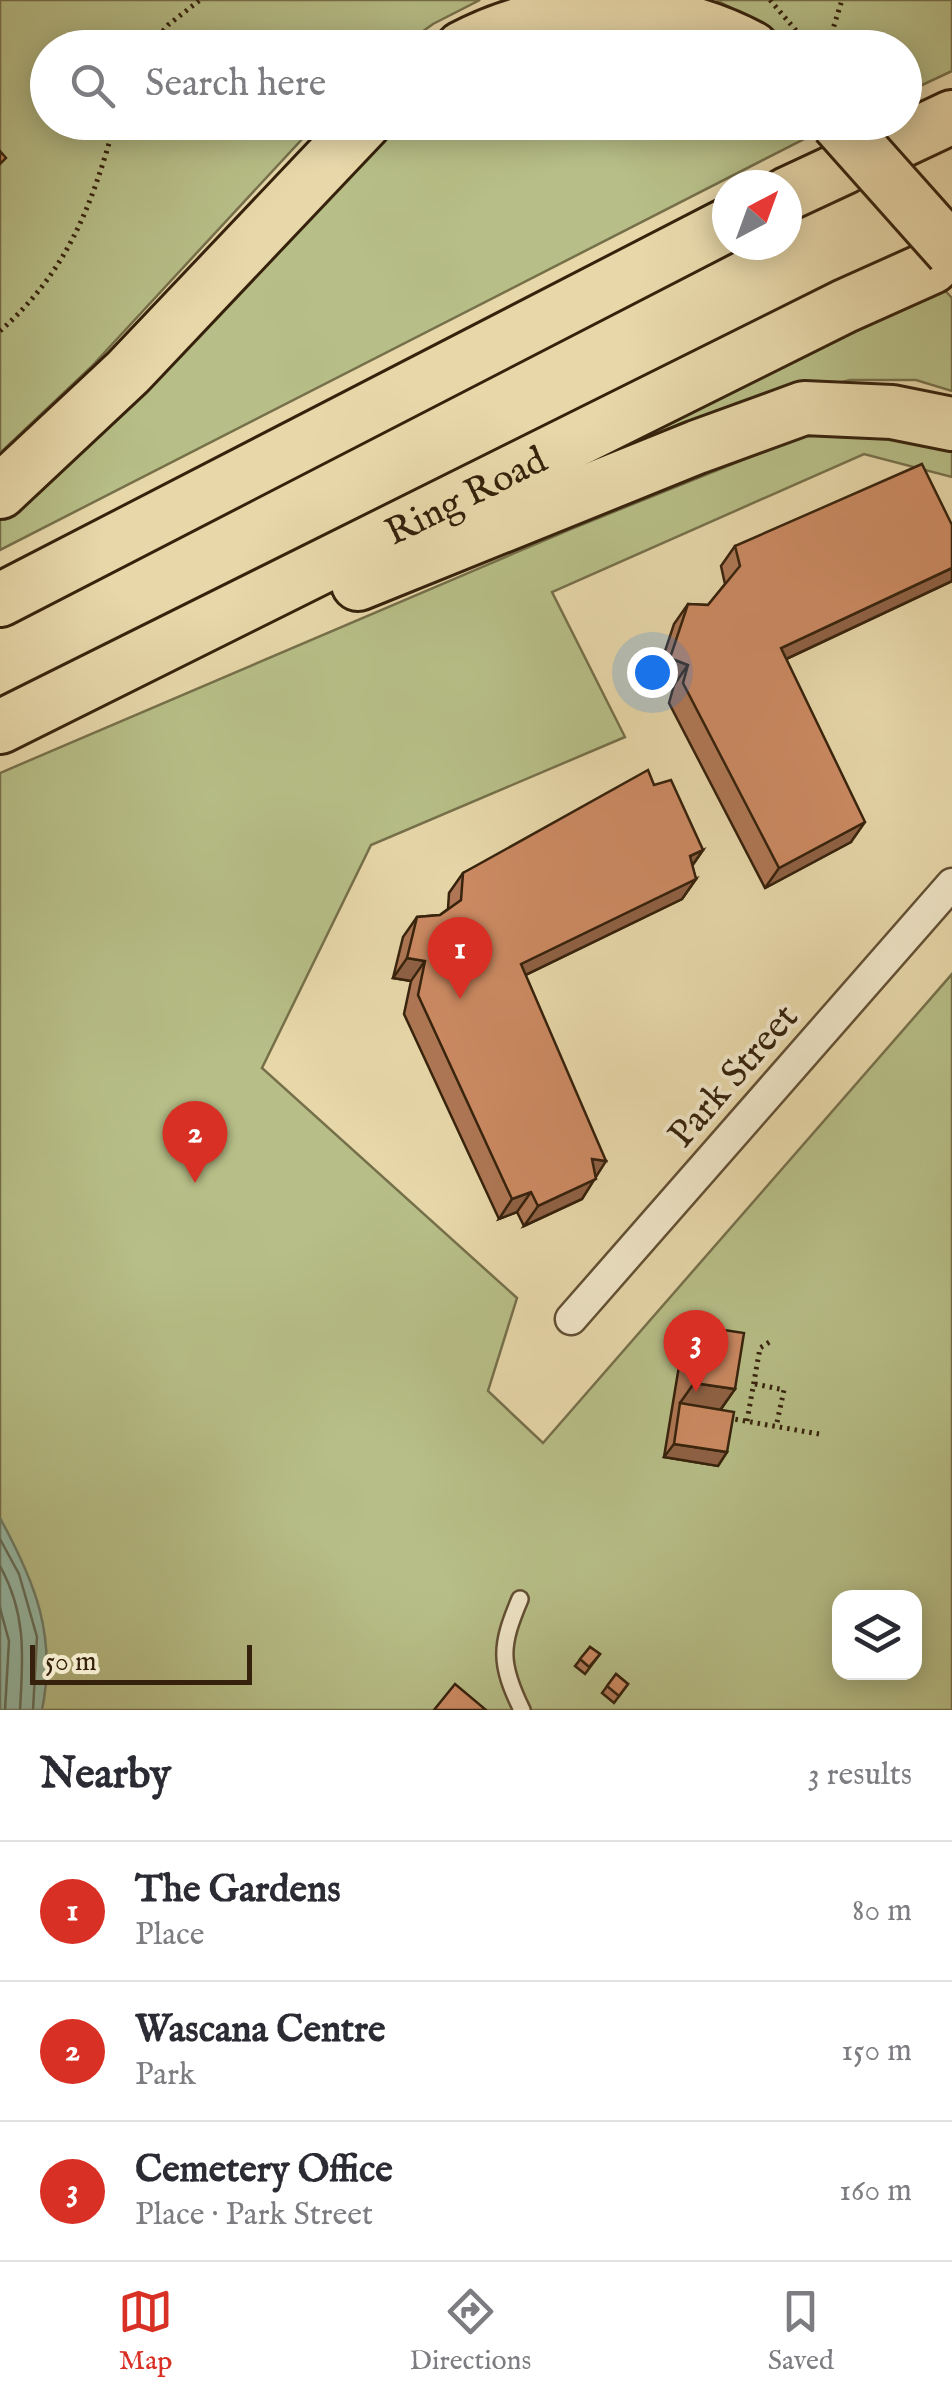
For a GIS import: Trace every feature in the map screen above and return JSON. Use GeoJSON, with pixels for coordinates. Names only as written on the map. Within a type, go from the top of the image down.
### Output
{"type":"FeatureCollection","features":[{"type":"Feature","properties":{"kind":"highway"},"geometry":{"type":"LineString","coordinates":[[495,30],[532,18],[608,5],[649,9],[693,20],[714,30]]}},
{"type":"Feature","properties":{"kind":"highway"},"geometry":{"type":"LineString","coordinates":[[922,131],[952,116]]}},
{"type":"Feature","properties":{"kind":"highway"},"geometry":{"type":"LineString","coordinates":[[0,492],[128,372],[348,140]]}},
{"type":"Feature","properties":{"kind":"highway"},"geometry":{"type":"LineString","coordinates":[[802,180],[841,145],[942,259]]}},
{"type":"Feature","properties":{"kind":"highway"},"geometry":{"type":"LineString","coordinates":[[0,600],[712,234]]}},
{"type":"Feature","properties":{"kind":"highway","name":"Ring Road"},"geometry":{"type":"LineString","coordinates":[[0,728],[942,259]]}},
{"type":"Feature","properties":{"kind":"highway"},"geometry":{"type":"LineString","coordinates":[[0,728],[562,500],[804,408],[892,412],[952,424]]}},
{"type":"Feature","properties":{"kind":"street","name":"Park Street"},"geometry":{"type":"LineString","coordinates":[[571,1319],[952,884]]}},
{"type":"Feature","properties":{"kind":"lane"},"geometry":{"type":"LineString","coordinates":[[520,1599],[504,1636],[503,1657],[522,1710]]}},
{"type":"Feature","properties":{"kind":"path"},"geometry":{"type":"LineString","coordinates":[[164,30],[200,0]]}},
{"type":"Feature","properties":{"kind":"path"},"geometry":{"type":"LineString","coordinates":[[770,0],[796,30]]}},
{"type":"Feature","properties":{"kind":"path"},"geometry":{"type":"LineString","coordinates":[[833,30],[842,0]]}},
{"type":"Feature","properties":{"kind":"path"},"geometry":{"type":"LineString","coordinates":[[0,330],[36,294],[59,263],[95,194],[109,140]]}},
{"type":"Feature","properties":{"kind":"path"},"geometry":{"type":"LineString","coordinates":[[746,1421],[760,1348],[771,1341]]}},
{"type":"Feature","properties":{"kind":"path"},"geometry":{"type":"LineString","coordinates":[[754,1384],[784,1390],[776,1427]]}},
{"type":"Feature","properties":{"kind":"path"},"geometry":{"type":"LineString","coordinates":[[726,1418],[728,1402]]}},
{"type":"Feature","properties":{"kind":"path"},"geometry":{"type":"LineString","coordinates":[[716,1416],[818,1434]]}},
{"type":"Feature","properties":{"kind":"green space"},"geometry":{"type":"Polygon","coordinates":[[[0,0],[480,0],[425,30],[30,30],[30,140],[301,140],[91,367],[0,453],[0,0]]]}},
{"type":"Feature","properties":{"kind":"green space"},"geometry":{"type":"Polygon","coordinates":[[[716,0],[952,0],[952,71],[922,85],[922,30],[768,30],[716,0]]]}},
{"type":"Feature","properties":{"kind":"green space"},"geometry":{"type":"Polygon","coordinates":[[[372,140],[802,140],[743,170],[712,170],[712,186],[0,550],[0,505],[372,140]]]}},
{"type":"Feature","properties":{"kind":"green space"},"geometry":{"type":"Polygon","coordinates":[[[939,284],[952,298],[952,391],[916,380],[850,380],[769,400],[426,545],[939,284]]]}},
{"type":"Feature","properties":{"kind":"green space"},"geometry":{"type":"Polygon","coordinates":[[[879,426],[952,437],[952,477],[864,454],[552,592],[625,737],[371,845],[262,1068],[517,1298],[488,1391],[543,1443],[952,974],[952,1710],[0,1710],[0,773],[571,529],[800,437],[879,426]]]}},
{"type":"Feature","properties":{"kind":"water"},"geometry":{"type":"Polygon","coordinates":[[[0,1518],[40,1610],[47,1658],[42,1710],[0,1710],[0,1518]]]}},
{"type":"Feature","properties":{"kind":"building"},"geometry":{"type":"Polygon","coordinates":[[[922,464],[952,525],[952,568],[781,648],[865,822],[779,868],[683,683],[688,665],[670,658],[688,604],[708,605],[740,566],[735,546],[922,464]]]}},
{"type":"Feature","properties":{"kind":"building"},"geometry":{"type":"Polygon","coordinates":[[[648,770],[654,785],[671,780],[703,850],[690,856],[696,879],[521,964],[606,1161],[592,1159],[596,1179],[538,1206],[531,1192],[512,1199],[418,995],[425,961],[407,958],[417,917],[440,915],[461,900],[463,873],[648,770]]]}},
{"type":"Feature","properties":{"kind":"building"},"geometry":{"type":"Polygon","coordinates":[[[704,1327],[744,1333],[735,1389],[694,1383],[704,1327]]]}},
{"type":"Feature","properties":{"kind":"building"},"geometry":{"type":"Polygon","coordinates":[[[680,1403],[734,1412],[727,1452],[674,1444],[680,1403]]]}},
{"type":"Feature","properties":{"kind":"building"},"geometry":{"type":"Polygon","coordinates":[[[590,1647],[600,1654],[589,1667],[580,1659],[590,1647]]]}},
{"type":"Feature","properties":{"kind":"building"},"geometry":{"type":"Polygon","coordinates":[[[616,1674],[628,1684],[619,1696],[607,1686],[616,1674]]]}},
{"type":"Feature","properties":{"kind":"building"},"geometry":{"type":"Polygon","coordinates":[[[455,1684],[486,1710],[434,1710],[455,1684]]]}},
{"type":"Feature","properties":{"kind":"place","name":"The Gardens"},"geometry":{"type":"Point","coordinates":[460,999]}},
{"type":"Feature","properties":{"kind":"place","name":"Wascana Centre"},"geometry":{"type":"Point","coordinates":[195,1183]}},
{"type":"Feature","properties":{"kind":"place","name":"Cemetery Office"},"geometry":{"type":"Point","coordinates":[696,1392]}}]}
